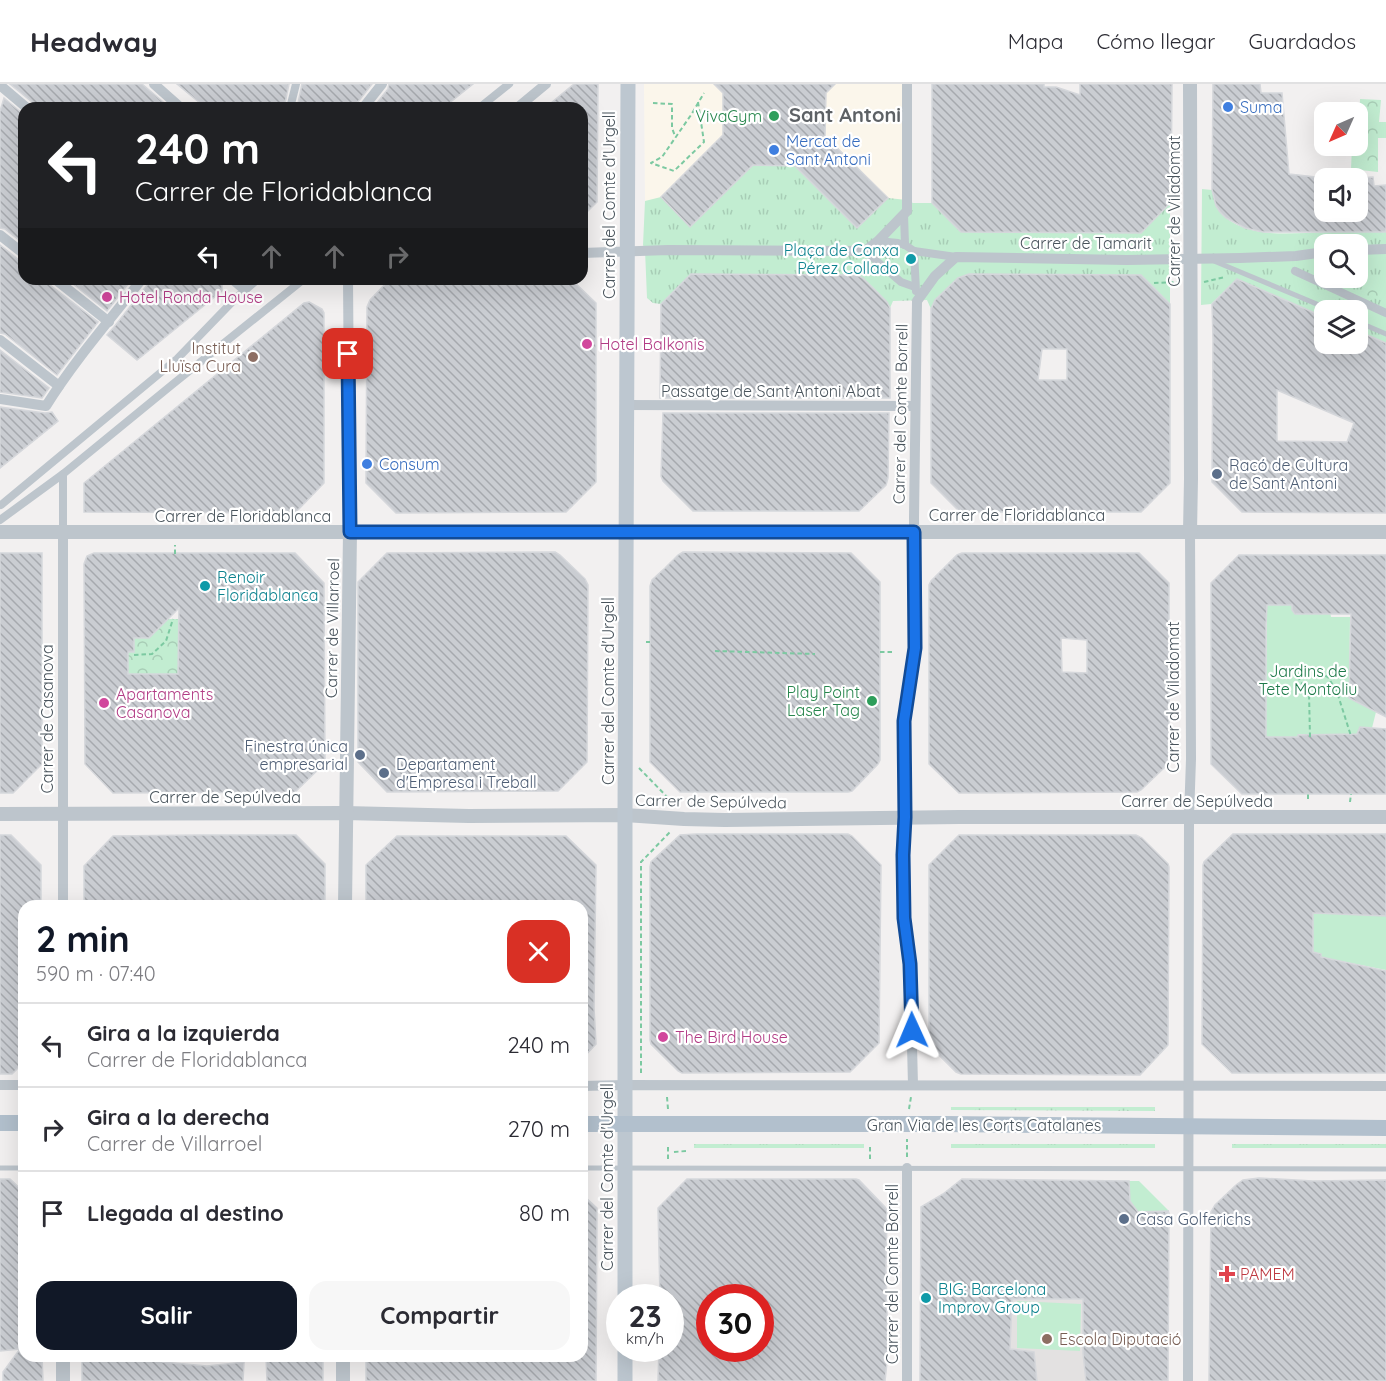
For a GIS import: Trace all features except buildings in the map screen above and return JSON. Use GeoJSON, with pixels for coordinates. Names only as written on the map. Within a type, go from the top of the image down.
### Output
{"type":"FeatureCollection","features":[{"type":"Feature","properties":{"kind":"main road","name":"Carrer del Comte d'Urgell"},"geometry":{"type":"LineString","coordinates":[[625,1284],[628,84]]}},
{"type":"Feature","properties":{"kind":"main road","name":"Gran Via de les Corts Catalanes"},"geometry":{"type":"LineString","coordinates":[[588,1118],[625,1124],[1386,1128]]}},
{"type":"Feature","properties":{"kind":"main road"},"geometry":{"type":"LineString","coordinates":[[0,1123],[18,1123]]}},
{"type":"Feature","properties":{"kind":"main road"},"geometry":{"type":"LineString","coordinates":[[626,1362],[626,1381]]}},
{"type":"Feature","properties":{"kind":"street"},"geometry":{"type":"LineString","coordinates":[[154,84],[166,89],[177,102]]}},
{"type":"Feature","properties":{"kind":"street"},"geometry":{"type":"LineString","coordinates":[[292,102],[296,84]]}},
{"type":"Feature","properties":{"kind":"street"},"geometry":{"type":"LineString","coordinates":[[368,102],[382,84]]}},
{"type":"Feature","properties":{"kind":"street"},"geometry":{"type":"LineString","coordinates":[[486,102],[509,84]]}},
{"type":"Feature","properties":{"kind":"street"},"geometry":{"type":"LineString","coordinates":[[524,102],[546,84]]}},
{"type":"Feature","properties":{"kind":"street"},"geometry":{"type":"LineString","coordinates":[[588,253],[639,250],[865,251],[907,211],[907,84]]}},
{"type":"Feature","properties":{"kind":"street","name":"Carrer de Viladomat"},"geometry":{"type":"LineString","coordinates":[[1188,1381],[1191,759],[1190,84]]}},
{"type":"Feature","properties":{"kind":"street"},"geometry":{"type":"LineString","coordinates":[[1,86],[20,102]]}},
{"type":"Feature","properties":{"kind":"street"},"geometry":{"type":"LineString","coordinates":[[904,214],[905,245]]}},
{"type":"Feature","properties":{"kind":"street"},"geometry":{"type":"LineString","coordinates":[[0,235],[18,249]]}},
{"type":"Feature","properties":{"kind":"street"},"geometry":{"type":"LineString","coordinates":[[878,241],[898,243],[914,251],[956,257]]}},
{"type":"Feature","properties":{"kind":"street"},"geometry":{"type":"LineString","coordinates":[[1368,250],[1386,249]]}},
{"type":"Feature","properties":{"kind":"street"},"geometry":{"type":"LineString","coordinates":[[865,251],[901,282],[915,287]]}},
{"type":"Feature","properties":{"kind":"street"},"geometry":{"type":"LineString","coordinates":[[914,251],[917,301]]}},
{"type":"Feature","properties":{"kind":"street","name":"Carrer de Tamarit"},"geometry":{"type":"LineString","coordinates":[[956,257],[1127,260],[1296,256],[1314,253]]}},
{"type":"Feature","properties":{"kind":"street","name":"Carrer del Comte Borrell"},"geometry":{"type":"LineString","coordinates":[[913,1085],[910,964],[904,918],[903,855],[904,721],[915,648],[917,301],[935,276],[956,257]]}},
{"type":"Feature","properties":{"kind":"street"},"geometry":{"type":"LineString","coordinates":[[1295,271],[1386,313]]}},
{"type":"Feature","properties":{"kind":"street"},"geometry":{"type":"LineString","coordinates":[[63,285],[109,322]]}},
{"type":"Feature","properties":{"kind":"street"},"geometry":{"type":"LineString","coordinates":[[0,399],[46,406],[137,285]]}},
{"type":"Feature","properties":{"kind":"street"},"geometry":{"type":"LineString","coordinates":[[239,285],[245,290]]}},
{"type":"Feature","properties":{"kind":"street"},"geometry":{"type":"LineString","coordinates":[[1,505],[177,359],[251,285]]}},
{"type":"Feature","properties":{"kind":"street"},"geometry":{"type":"LineString","coordinates":[[1,526],[172,384],[296,285]]}},
{"type":"Feature","properties":{"kind":"street","name":"Carrer de Villarroel"},"geometry":{"type":"LineString","coordinates":[[345,900],[350,532],[348,285]]}},
{"type":"Feature","properties":{"kind":"street"},"geometry":{"type":"LineString","coordinates":[[0,340],[59,386]]}},
{"type":"Feature","properties":{"kind":"street","name":"Passatge de Sant Antoni Abat"},"geometry":{"type":"LineString","coordinates":[[626,405],[915,406]]}},
{"type":"Feature","properties":{"kind":"street"},"geometry":{"type":"LineString","coordinates":[[63,474],[63,532]]}},
{"type":"Feature","properties":{"kind":"street","name":"Carrer de Floridablanca"},"geometry":{"type":"LineString","coordinates":[[1,526],[63,532],[1386,532]]}},
{"type":"Feature","properties":{"kind":"street","name":"Carrer de Casanova"},"geometry":{"type":"LineString","coordinates":[[63,532],[63,900]]}},
{"type":"Feature","properties":{"kind":"street","name":"Carrer de Sepúlveda"},"geometry":{"type":"LineString","coordinates":[[0,814],[625,815],[725,820],[905,817],[1386,817]]}},
{"type":"Feature","properties":{"kind":"street"},"geometry":{"type":"LineString","coordinates":[[0,1085],[18,1085]]}},
{"type":"Feature","properties":{"kind":"street"},"geometry":{"type":"LineString","coordinates":[[588,1088],[625,1085],[1386,1086]]}},
{"type":"Feature","properties":{"kind":"street","name":"Carrer del Comte Borrell"},"geometry":{"type":"LineString","coordinates":[[907,1168],[907,1381]]}},
{"type":"Feature","properties":{"kind":"street"},"geometry":{"type":"LineString","coordinates":[[63,1362],[63,1381]]}},
{"type":"Feature","properties":{"kind":"street"},"geometry":{"type":"LineString","coordinates":[[343,1362],[343,1381]]}},
{"type":"Feature","properties":{"kind":"lane"},"geometry":{"type":"LineString","coordinates":[[1207,258],[1314,303]]}},
{"type":"Feature","properties":{"kind":"lane"},"geometry":{"type":"LineString","coordinates":[[1368,326],[1386,334]]}},
{"type":"Feature","properties":{"kind":"lane"},"geometry":{"type":"LineString","coordinates":[[588,1165],[625,1168],[1386,1169]]}},
{"type":"Feature","properties":{"kind":"lane"},"geometry":{"type":"LineString","coordinates":[[0,1168],[18,1168]]}},
{"type":"Feature","properties":{"kind":"path"},"geometry":{"type":"LineString","coordinates":[[698,102],[704,142],[674,171],[651,163],[662,157],[675,136],[704,93]]}},
{"type":"Feature","properties":{"kind":"path"},"geometry":{"type":"LineString","coordinates":[[653,103],[672,104],[672,129],[675,136]]}},
{"type":"Feature","properties":{"kind":"path"},"geometry":{"type":"LineString","coordinates":[[1201,282],[1234,275]]}},
{"type":"Feature","properties":{"kind":"path"},"geometry":{"type":"LineString","coordinates":[[1154,283],[1180,282]]}},
{"type":"Feature","properties":{"kind":"path"},"geometry":{"type":"LineString","coordinates":[[175,545],[175,554]]}},
{"type":"Feature","properties":{"kind":"path"},"geometry":{"type":"LineString","coordinates":[[134,655],[152,654],[166,641],[173,619]]}},
{"type":"Feature","properties":{"kind":"path"},"geometry":{"type":"LineString","coordinates":[[714,651],[815,654]]}},
{"type":"Feature","properties":{"kind":"path"},"geometry":{"type":"LineString","coordinates":[[880,652],[893,652]]}},
{"type":"Feature","properties":{"kind":"path"},"geometry":{"type":"LineString","coordinates":[[1310,737],[1309,693],[1296,675],[1312,670],[1328,677],[1337,692],[1352,736]]}},
{"type":"Feature","properties":{"kind":"path","name":"Carrer del Comte d'Urgell"},"geometry":{"type":"LineString","coordinates":[[639,767],[675,805]]}},
{"type":"Feature","properties":{"kind":"path"},"geometry":{"type":"LineString","coordinates":[[1308,794],[1308,799]]}},
{"type":"Feature","properties":{"kind":"path"},"geometry":{"type":"LineString","coordinates":[[1350,802],[1351,794]]}},
{"type":"Feature","properties":{"kind":"path"},"geometry":{"type":"LineString","coordinates":[[641,1076],[641,862],[675,827]]}},
{"type":"Feature","properties":{"kind":"path"},"geometry":{"type":"LineString","coordinates":[[907,1124],[913,1085]]}},
{"type":"Feature","properties":{"kind":"path"},"geometry":{"type":"LineString","coordinates":[[667,1091],[668,1111]]}},
{"type":"Feature","properties":{"kind":"path"},"geometry":{"type":"LineString","coordinates":[[668,1144],[668,1163]]}},
{"type":"Feature","properties":{"kind":"path","name":"Gran Via de les Corts Catalanes"},"geometry":{"type":"LineString","coordinates":[[870,1144],[870,1163]]}},
{"type":"Feature","properties":{"kind":"path"},"geometry":{"type":"LineString","coordinates":[[674,1152],[686,1151]]}},
{"type":"Feature","properties":{"kind":"shaded area","name":"Mercat de Sant Antoni"},"geometry":{"type":"Polygon","coordinates":[[[644,84],[903,84],[903,200],[865,245],[680,246],[645,201],[644,84]]]}},
{"type":"Feature","properties":{"kind":"shaded area","name":"Escola Diputació"},"geometry":{"type":"Polygon","coordinates":[[[1012,1299],[1083,1299],[1086,1381],[1037,1381],[1034,1352],[1010,1349],[1012,1299]]]}},
{"type":"Feature","properties":{"kind":"green space"},"geometry":{"type":"Polygon","coordinates":[[[1360,99],[1381,100],[1379,122],[1386,122],[1386,138],[1378,138],[1378,172],[1368,171],[1368,168],[1351,168],[1352,156],[1368,156],[1368,102],[1360,102],[1360,99]]]}},
{"type":"Feature","properties":{"kind":"green space"},"geometry":{"type":"Polygon","coordinates":[[[753,165],[795,166],[857,228],[888,198],[913,203],[932,203],[961,232],[1141,233],[1170,203],[1170,304],[1141,275],[968,274],[958,278],[935,300],[931,309],[927,300],[893,301],[890,308],[866,281],[857,275],[691,274],[661,304],[653,303],[647,298],[643,245],[645,201],[661,197],[690,227],[753,165]]]}},
{"type":"Feature","properties":{"kind":"green space"},"geometry":{"type":"Polygon","coordinates":[[[1202,189],[1212,190],[1216,206],[1226,218],[1237,225],[1261,232],[1287,234],[1386,232],[1386,343],[1368,335],[1368,300],[1314,300],[1314,313],[1237,279],[1211,304],[1201,305],[1202,189]]]}},
{"type":"Feature","properties":{"kind":"green space"},"geometry":{"type":"Polygon","coordinates":[[[1368,275],[1381,275],[1379,300],[1363,294],[1363,288],[1368,288],[1368,275]]]}},
{"type":"Feature","properties":{"kind":"green space","name":"Jardins de Tete Montoliu"},"geometry":{"type":"Polygon","coordinates":[[[1267,605],[1292,605],[1292,610],[1330,611],[1331,617],[1350,617],[1349,697],[1376,712],[1372,728],[1357,736],[1305,737],[1305,734],[1299,734],[1298,737],[1266,737],[1267,605]]]}},
{"type":"Feature","properties":{"kind":"green space"},"geometry":{"type":"Polygon","coordinates":[[[168,619],[178,619],[178,674],[128,674],[128,652],[134,638],[168,619]]]}},
{"type":"Feature","properties":{"kind":"green space"},"geometry":{"type":"Polygon","coordinates":[[[1313,913],[1386,916],[1386,970],[1321,957],[1321,954],[1313,952],[1313,913]]]}},
{"type":"Feature","properties":{"kind":"green space"},"geometry":{"type":"Polygon","coordinates":[[[951,1107],[1155,1107],[1155,1111],[951,1110],[951,1107]]]}},
{"type":"Feature","properties":{"kind":"green space"},"geometry":{"type":"Polygon","coordinates":[[[694,1144],[864,1144],[864,1148],[694,1148],[694,1144]]]}},
{"type":"Feature","properties":{"kind":"green space"},"geometry":{"type":"Polygon","coordinates":[[[951,1144],[1155,1144],[1155,1148],[951,1148],[951,1144]]]}},
{"type":"Feature","properties":{"kind":"green space"},"geometry":{"type":"Polygon","coordinates":[[[1232,1144],[1386,1144],[1386,1148],[1232,1148],[1232,1144]]]}},
{"type":"Feature","properties":{"kind":"green space"},"geometry":{"type":"Polygon","coordinates":[[[1129,1181],[1139,1181],[1169,1211],[1138,1212],[1130,1201],[1129,1181]]]}},
{"type":"Feature","properties":{"kind":"green space"},"geometry":{"type":"Polygon","coordinates":[[[1017,1301],[1081,1304],[1080,1351],[1017,1348],[1017,1301]]]}},
{"type":"Feature","properties":{"kind":"place","name":"Suma"},"geometry":{"type":"Point","coordinates":[1228,107]}},
{"type":"Feature","properties":{"kind":"place","name":"VivaGym"},"geometry":{"type":"Point","coordinates":[774,116]}},
{"type":"Feature","properties":{"kind":"place","name":"Mercat de Sant Antoni"},"geometry":{"type":"Point","coordinates":[774,150]}},
{"type":"Feature","properties":{"kind":"place","name":"Plaça de Conxa Pérez Collado"},"geometry":{"type":"Point","coordinates":[911,259]}},
{"type":"Feature","properties":{"kind":"place","name":"Hotel Ronda House"},"geometry":{"type":"Point","coordinates":[107,297]}},
{"type":"Feature","properties":{"kind":"place","name":"Hotel Balkonis"},"geometry":{"type":"Point","coordinates":[587,344]}},
{"type":"Feature","properties":{"kind":"place","name":"Institut Lluïsa Cura"},"geometry":{"type":"Point","coordinates":[253,357]}},
{"type":"Feature","properties":{"kind":"place","name":"Consum"},"geometry":{"type":"Point","coordinates":[367,464]}},
{"type":"Feature","properties":{"kind":"place","name":"Racó de Cultura de Sant Antoni"},"geometry":{"type":"Point","coordinates":[1217,474]}},
{"type":"Feature","properties":{"kind":"place","name":"Renoir Floridablanca"},"geometry":{"type":"Point","coordinates":[205,586]}},
{"type":"Feature","properties":{"kind":"place","name":"Play Point Laser Tag"},"geometry":{"type":"Point","coordinates":[872,701]}},
{"type":"Feature","properties":{"kind":"place","name":"Apartaments Casanova"},"geometry":{"type":"Point","coordinates":[104,703]}},
{"type":"Feature","properties":{"kind":"place","name":"Finestra única empresarial"},"geometry":{"type":"Point","coordinates":[360,755]}},
{"type":"Feature","properties":{"kind":"place","name":"Departament d'Empresa i Treball"},"geometry":{"type":"Point","coordinates":[384,773]}},
{"type":"Feature","properties":{"kind":"place","name":"The Bird House"},"geometry":{"type":"Point","coordinates":[663,1037]}},
{"type":"Feature","properties":{"kind":"place","name":"Casa Golferichs"},"geometry":{"type":"Point","coordinates":[1124,1219]}},
{"type":"Feature","properties":{"kind":"place","name":"PAMEM"},"geometry":{"type":"Point","coordinates":[1227,1274]}},
{"type":"Feature","properties":{"kind":"place","name":"BIG: Barcelona Improv Group"},"geometry":{"type":"Point","coordinates":[926,1298]}},
{"type":"Feature","properties":{"kind":"place","name":"Escola Diputació"},"geometry":{"type":"Point","coordinates":[1047,1339]}},
{"type":"Feature","properties":{"kind":"district","name":"Sant Antoni"},"geometry":{"type":"Point","coordinates":[845,114]}},
{"type":"Feature","properties":{"kind":"route"},"geometry":{"type":"LineString","coordinates":[[348,354],[350,532],[914,532],[915,648],[904,721],[903,855],[904,918],[910,964],[912,1030]]}}]}
